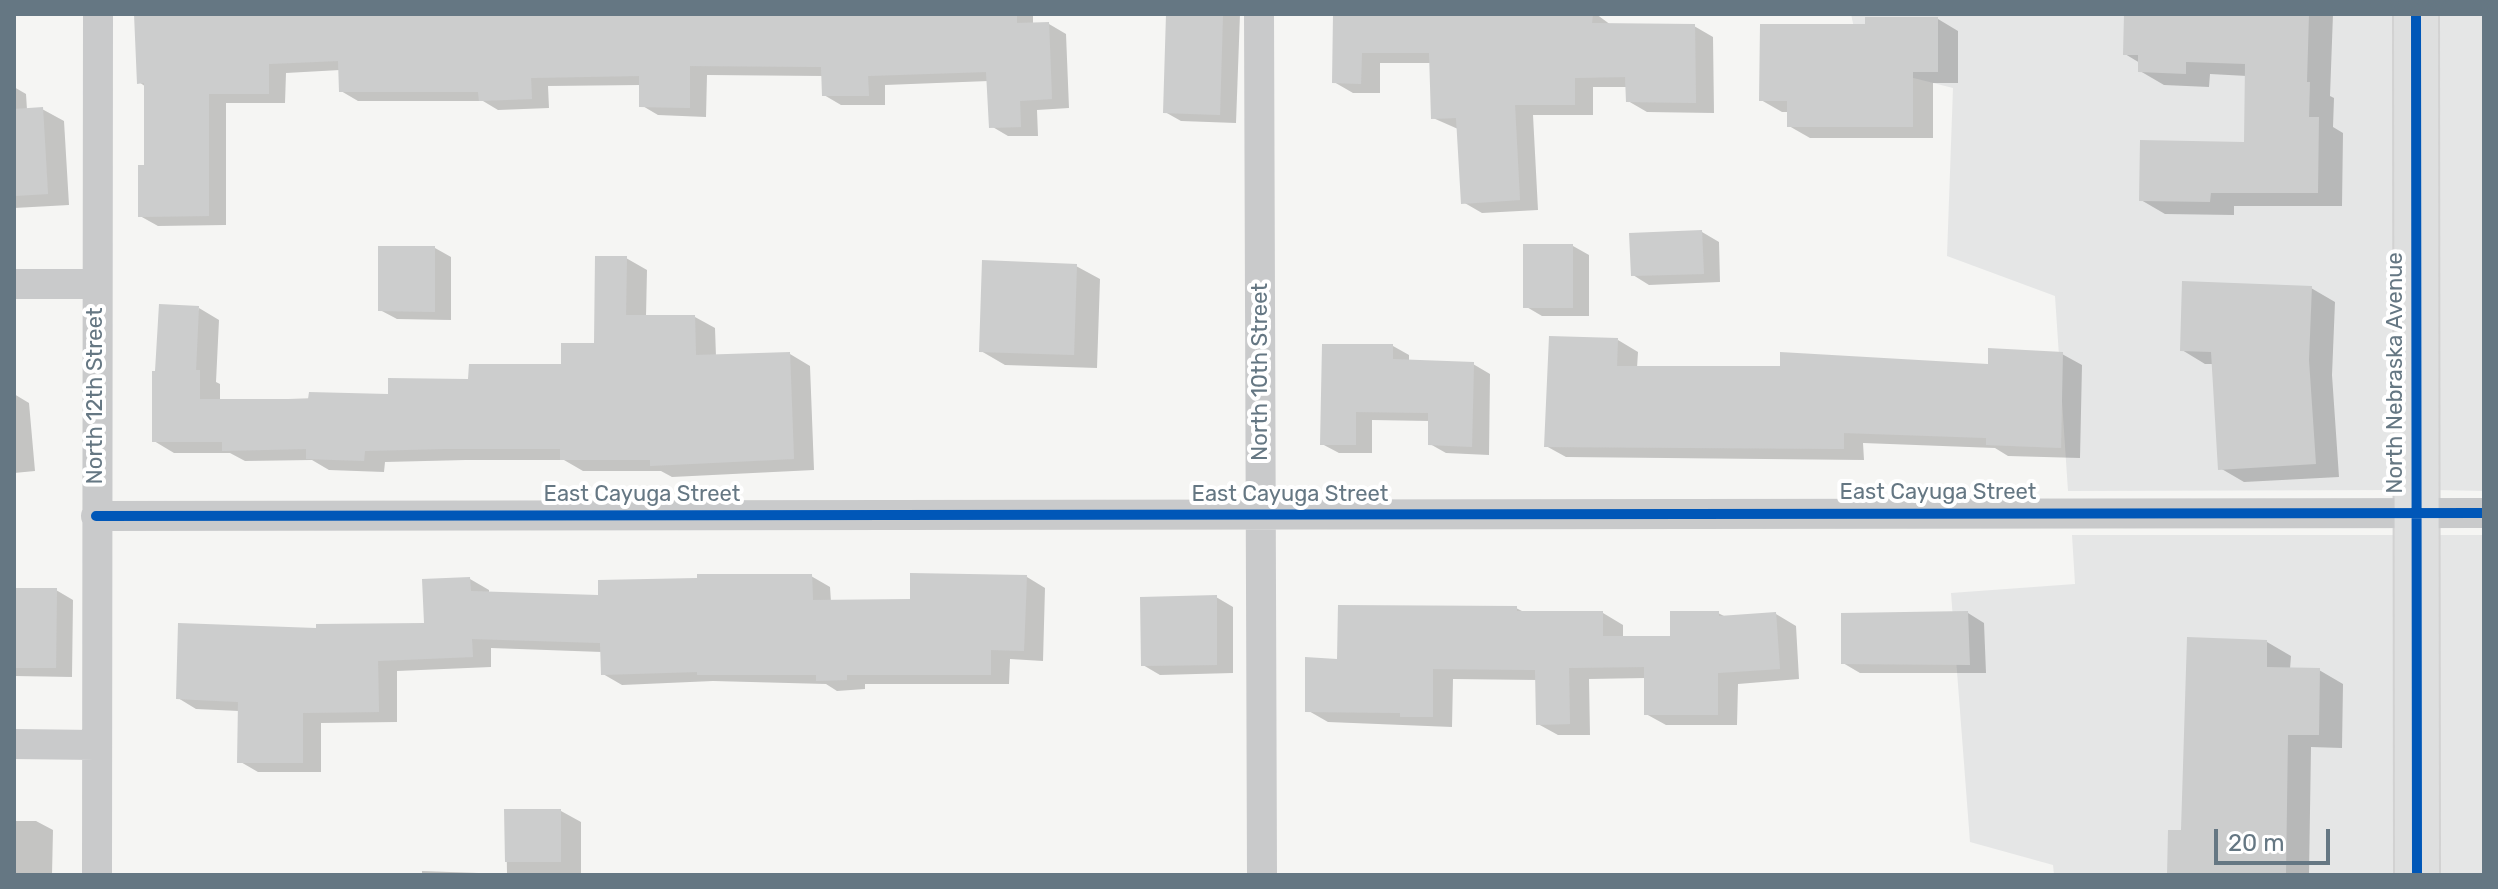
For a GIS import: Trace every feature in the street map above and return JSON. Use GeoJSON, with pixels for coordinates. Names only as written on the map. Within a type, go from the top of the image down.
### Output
{"type":"FeatureCollection","features":[{"type":"Feature","properties":{"kind":"main road","name":"North Nebraska Avenue"},"geometry":{"type":"LineString","coordinates":[[2416,14],[2417,875]]}},
{"type":"Feature","properties":{"kind":"street","name":"North 12th Street"},"geometry":{"type":"LineString","coordinates":[[97,875],[98,14]]}},
{"type":"Feature","properties":{"kind":"street","name":"North 10th Street"},"geometry":{"type":"LineString","coordinates":[[1259,14],[1262,875]]}},
{"type":"Feature","properties":{"kind":"street"},"geometry":{"type":"LineString","coordinates":[[14,284],[96,284]]}},
{"type":"Feature","properties":{"kind":"street","name":"East Cayuga Street"},"geometry":{"type":"LineString","coordinates":[[96,516],[2484,513]]}},
{"type":"Feature","properties":{"kind":"street"},"geometry":{"type":"LineString","coordinates":[[14,744],[95,745]]}},
{"type":"Feature","properties":{"kind":"shaded area"},"geometry":{"type":"Polygon","coordinates":[[[1851,14],[2396,14],[2396,490],[2068,491],[2055,296],[1947,256],[1953,88],[1862,65],[1851,14]]]}},
{"type":"Feature","properties":{"kind":"shaded area"},"geometry":{"type":"Polygon","coordinates":[[[2436,14],[2484,14],[2484,491],[2436,490],[2436,14]]]}},
{"type":"Feature","properties":{"kind":"shaded area"},"geometry":{"type":"Polygon","coordinates":[[[2072,535],[2396,535],[2396,875],[2054,875],[2053,865],[1970,842],[1951,593],[2075,584],[2072,535]]]}},
{"type":"Feature","properties":{"kind":"shaded area"},"geometry":{"type":"Polygon","coordinates":[[[2436,535],[2484,535],[2484,875],[2436,875],[2436,535]]]}},
{"type":"Feature","properties":{"kind":"building"},"geometry":{"type":"Polygon","coordinates":[[[134,14],[1017,14],[1017,23],[1049,22],[1052,99],[1020,101],[1021,127],[989,128],[986,72],[868,76],[869,96],[822,96],[821,67],[690,66],[690,108],[639,107],[639,76],[531,78],[532,99],[479,101],[478,92],[339,92],[338,61],[269,64],[269,94],[209,94],[209,216],[138,217],[138,165],[144,165],[144,83],[137,84],[134,14]]]}},
{"type":"Feature","properties":{"kind":"building"},"geometry":{"type":"Polygon","coordinates":[[[1166,14],[1223,14],[1220,115],[1163,113],[1166,14]]]}},
{"type":"Feature","properties":{"kind":"building"},"geometry":{"type":"Polygon","coordinates":[[[1333,14],[1593,14],[1592,23],[1695,24],[1696,103],[1626,102],[1625,77],[1575,78],[1575,105],[1515,105],[1520,200],[1461,204],[1456,118],[1431,119],[1429,53],[1362,53],[1361,84],[1332,83],[1333,14]]]}},
{"type":"Feature","properties":{"kind":"building"},"geometry":{"type":"Polygon","coordinates":[[[2124,14],[2309,14],[2307,82],[2310,82],[2309,117],[2319,117],[2318,193],[2211,193],[2210,202],[2139,201],[2140,140],[2244,142],[2245,64],[2186,62],[2186,74],[2138,72],[2138,55],[2123,55],[2124,14]]]}},
{"type":"Feature","properties":{"kind":"building"},"geometry":{"type":"Polygon","coordinates":[[[1865,17],[1938,17],[1938,72],[1913,72],[1913,127],[1787,127],[1787,101],[1759,101],[1760,24],[1865,24],[1865,17]]]}},
{"type":"Feature","properties":{"kind":"building"},"geometry":{"type":"Polygon","coordinates":[[[43,107],[48,194],[14,196],[14,109],[43,107]]]}},
{"type":"Feature","properties":{"kind":"building"},"geometry":{"type":"Polygon","coordinates":[[[1702,230],[1704,274],[1631,276],[1629,233],[1702,230]]]}},
{"type":"Feature","properties":{"kind":"building"},"geometry":{"type":"Polygon","coordinates":[[[1523,244],[1573,244],[1573,308],[1523,308],[1523,244]]]}},
{"type":"Feature","properties":{"kind":"building"},"geometry":{"type":"Polygon","coordinates":[[[378,246],[435,246],[435,312],[378,311],[378,246]]]}},
{"type":"Feature","properties":{"kind":"building"},"geometry":{"type":"Polygon","coordinates":[[[595,256],[627,256],[626,315],[695,315],[696,355],[790,352],[794,459],[650,466],[650,460],[560,460],[560,449],[444,449],[365,451],[364,461],[306,459],[306,449],[222,451],[222,442],[152,442],[152,371],[155,371],[159,304],[199,306],[196,370],[200,370],[200,399],[308,399],[309,392],[388,394],[388,378],[468,379],[469,364],[561,364],[561,343],[594,343],[595,256]]]}},
{"type":"Feature","properties":{"kind":"building"},"geometry":{"type":"Polygon","coordinates":[[[982,260],[1077,264],[1074,355],[979,352],[982,260]]]}},
{"type":"Feature","properties":{"kind":"building"},"geometry":{"type":"Polygon","coordinates":[[[2182,281],[2312,286],[2309,360],[2316,464],[2218,470],[2211,352],[2180,351],[2182,281]]]}},
{"type":"Feature","properties":{"kind":"building"},"geometry":{"type":"Polygon","coordinates":[[[1549,336],[1618,338],[1617,366],[1780,366],[1780,352],[1988,364],[1988,348],[2063,352],[2061,448],[1986,445],[1986,438],[1844,433],[1844,449],[1544,447],[1549,336]]]}},
{"type":"Feature","properties":{"kind":"building"},"geometry":{"type":"Polygon","coordinates":[[[1322,344],[1393,344],[1393,359],[1474,362],[1472,447],[1428,445],[1428,413],[1356,412],[1356,445],[1320,445],[1322,344]]]}},
{"type":"Feature","properties":{"kind":"building"},"geometry":{"type":"Polygon","coordinates":[[[910,573],[1027,575],[1024,651],[991,650],[991,675],[847,675],[847,680],[816,681],[816,675],[697,675],[697,672],[601,675],[600,643],[472,639],[473,657],[378,661],[379,712],[303,713],[303,763],[237,763],[238,702],[176,699],[178,623],[316,628],[316,624],[424,623],[422,579],[470,577],[471,591],[598,595],[598,580],[697,578],[697,574],[812,574],[813,600],[910,599],[910,573]]]}},
{"type":"Feature","properties":{"kind":"building"},"geometry":{"type":"Polygon","coordinates":[[[14,588],[57,588],[56,668],[14,668],[14,588]]]}},
{"type":"Feature","properties":{"kind":"building"},"geometry":{"type":"Polygon","coordinates":[[[1217,595],[1217,665],[1141,666],[1140,597],[1217,595]]]}},
{"type":"Feature","properties":{"kind":"building"},"geometry":{"type":"Polygon","coordinates":[[[1338,605],[1517,606],[1517,611],[1603,611],[1603,636],[1670,636],[1670,611],[1719,611],[1719,616],[1776,612],[1780,669],[1718,673],[1718,715],[1644,715],[1644,667],[1569,668],[1570,724],[1536,725],[1535,670],[1433,669],[1433,717],[1400,717],[1400,713],[1305,712],[1305,657],[1337,659],[1338,605]]]}},
{"type":"Feature","properties":{"kind":"building"},"geometry":{"type":"Polygon","coordinates":[[[1968,611],[1970,665],[1841,664],[1841,613],[1968,611]]]}},
{"type":"Feature","properties":{"kind":"building"},"geometry":{"type":"Polygon","coordinates":[[[2187,637],[2267,640],[2267,667],[2320,668],[2319,735],[2288,735],[2286,875],[2167,875],[2168,830],[2181,830],[2187,637]]]}},
{"type":"Feature","properties":{"kind":"building"},"geometry":{"type":"Polygon","coordinates":[[[504,809],[561,809],[561,862],[505,862],[504,809]]]}},
{"type":"Feature","properties":{"kind":"cycle path"},"geometry":{"type":"LineString","coordinates":[[2416,14],[2417,875]]}},
{"type":"Feature","properties":{"kind":"cycle path"},"geometry":{"type":"LineString","coordinates":[[96,516],[2484,513]]}}]}
